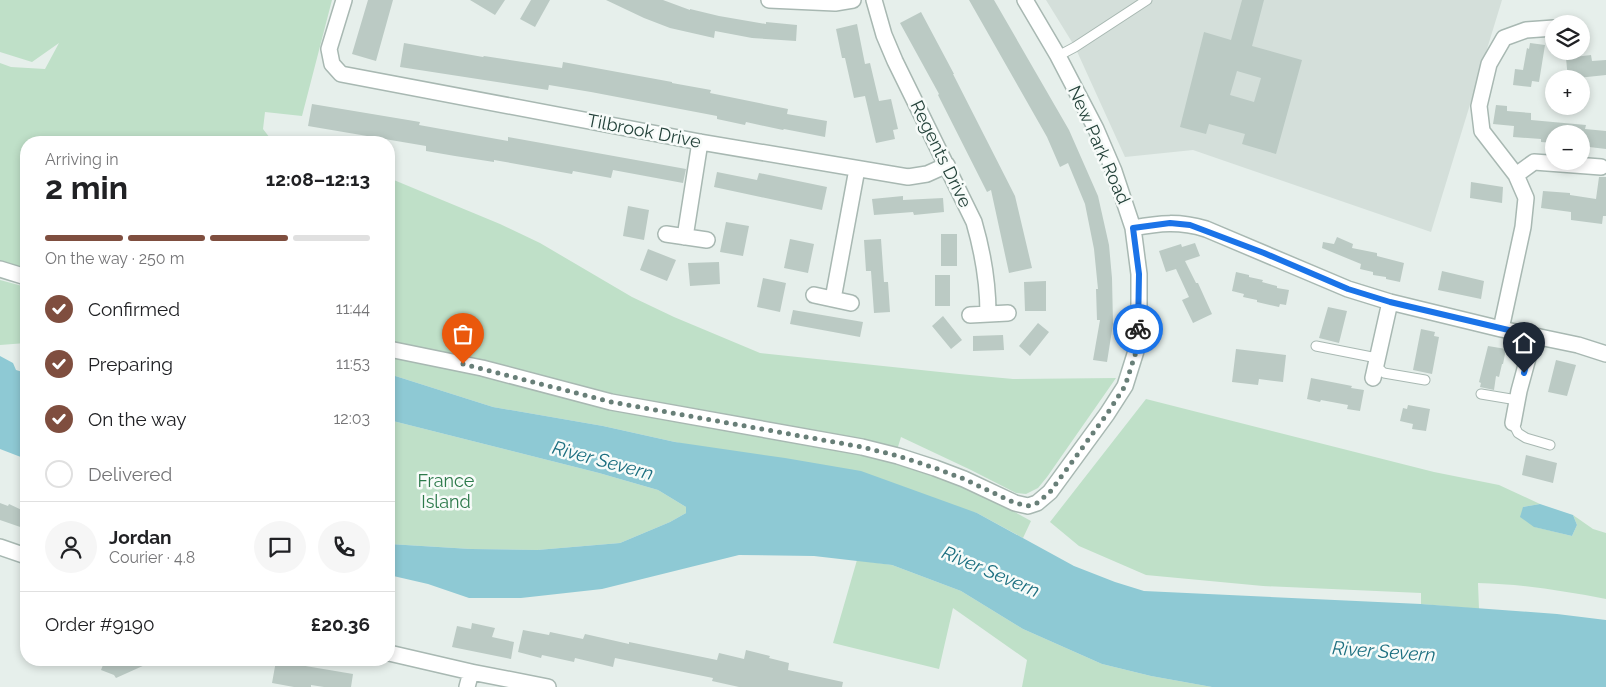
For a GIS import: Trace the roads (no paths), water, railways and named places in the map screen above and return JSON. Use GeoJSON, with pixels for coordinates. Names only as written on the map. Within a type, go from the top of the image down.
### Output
{"type":"FeatureCollection","features":[{"type":"Feature","properties":{"kind":"street","name":"Tilbrook Drive"},"geometry":{"type":"LineString","coordinates":[[344,0],[329,49],[332,64],[341,74],[700,142],[908,177],[927,174],[947,165]]}},
{"type":"Feature","properties":{"kind":"street"},"geometry":{"type":"LineString","coordinates":[[769,0],[835,3],[853,0]]}},
{"type":"Feature","properties":{"kind":"street","name":"Regents Drive"},"geometry":{"type":"LineString","coordinates":[[874,0],[881,26],[895,61],[974,222],[982,248],[988,294],[988,314]]}},
{"type":"Feature","properties":{"kind":"street","name":"New Park Road"},"geometry":{"type":"LineString","coordinates":[[395,350],[482,368],[611,402],[862,447],[935,468],[964,479],[1015,503],[1028,506],[1037,503],[1050,492],[1125,386],[1136,352],[1139,274],[1133,228],[1096,129],[1058,56],[1025,0]]}},
{"type":"Feature","properties":{"kind":"street"},"geometry":{"type":"LineString","coordinates":[[1501,329],[1523,227],[1526,198],[1516,175],[1482,131],[1479,106],[1489,64],[1504,38],[1526,30],[1545,29]]}},
{"type":"Feature","properties":{"kind":"street"},"geometry":{"type":"LineString","coordinates":[[685,237],[700,142]]}},
{"type":"Feature","properties":{"kind":"street"},"geometry":{"type":"LineString","coordinates":[[1516,175],[1534,162],[1601,167]]}},
{"type":"Feature","properties":{"kind":"street"},"geometry":{"type":"LineString","coordinates":[[833,299],[857,169]]}},
{"type":"Feature","properties":{"kind":"street"},"geometry":{"type":"LineString","coordinates":[[1133,228],[1170,223],[1190,225],[1264,253],[1348,289],[1390,302],[1501,329],[1578,345],[1606,354]]}},
{"type":"Feature","properties":{"kind":"street"},"geometry":{"type":"LineString","coordinates":[[666,234],[707,240]]}},
{"type":"Feature","properties":{"kind":"street"},"geometry":{"type":"LineString","coordinates":[[0,270],[20,275]]}},
{"type":"Feature","properties":{"kind":"street"},"geometry":{"type":"LineString","coordinates":[[814,295],[851,303]]}},
{"type":"Feature","properties":{"kind":"street"},"geometry":{"type":"LineString","coordinates":[[1375,367],[1390,302]]}},
{"type":"Feature","properties":{"kind":"street"},"geometry":{"type":"LineString","coordinates":[[970,315],[1008,313]]}},
{"type":"Feature","properties":{"kind":"street"},"geometry":{"type":"LineString","coordinates":[[1512,423],[1534,336]]}},
{"type":"Feature","properties":{"kind":"street"},"geometry":{"type":"LineString","coordinates":[[0,547],[20,554]]}},
{"type":"Feature","properties":{"kind":"street"},"geometry":{"type":"LineString","coordinates":[[395,654],[548,687]]}},
{"type":"Feature","properties":{"kind":"street"},"geometry":{"type":"LineString","coordinates":[[468,687],[471,672]]}},
{"type":"Feature","properties":{"kind":"lane"},"geometry":{"type":"LineString","coordinates":[[1058,56],[1147,0]]}},
{"type":"Feature","properties":{"kind":"lane"},"geometry":{"type":"LineString","coordinates":[[1316,346],[1375,367],[1384,373],[1425,380]]}},
{"type":"Feature","properties":{"kind":"lane"},"geometry":{"type":"LineString","coordinates":[[1481,394],[1517,400]]}},
{"type":"Feature","properties":{"kind":"lane"},"geometry":{"type":"LineString","coordinates":[[1512,423],[1518,433],[1526,438],[1550,445]]}},
{"type":"Feature","properties":{"kind":"water"},"geometry":{"type":"Polygon","coordinates":[[[0,356],[13,363],[16,370],[20,371],[20,457],[0,449],[0,356]]]}},
{"type":"Feature","properties":{"kind":"water","name":"River Severn"},"geometry":{"type":"Polygon","coordinates":[[[395,376],[493,407],[603,426],[675,442],[861,471],[977,513],[1074,566],[1144,591],[1421,604],[1557,614],[1606,620],[1606,687],[1212,687],[1151,676],[1102,664],[1023,629],[961,591],[892,565],[814,556],[739,555],[602,589],[521,598],[469,598],[428,584],[395,576],[395,544],[471,549],[537,550],[620,543],[670,522],[686,513],[686,507],[658,490],[599,473],[395,422],[395,376]]]}},
{"type":"Feature","properties":{"kind":"water"},"geometry":{"type":"Polygon","coordinates":[[[1540,504],[1573,515],[1577,525],[1572,536],[1534,527],[1520,517],[1523,507],[1540,504]]]}},
{"type":"Feature","properties":{"kind":"park label","name":"France Island"},"geometry":{"type":"Point","coordinates":[446,491]}}]}
